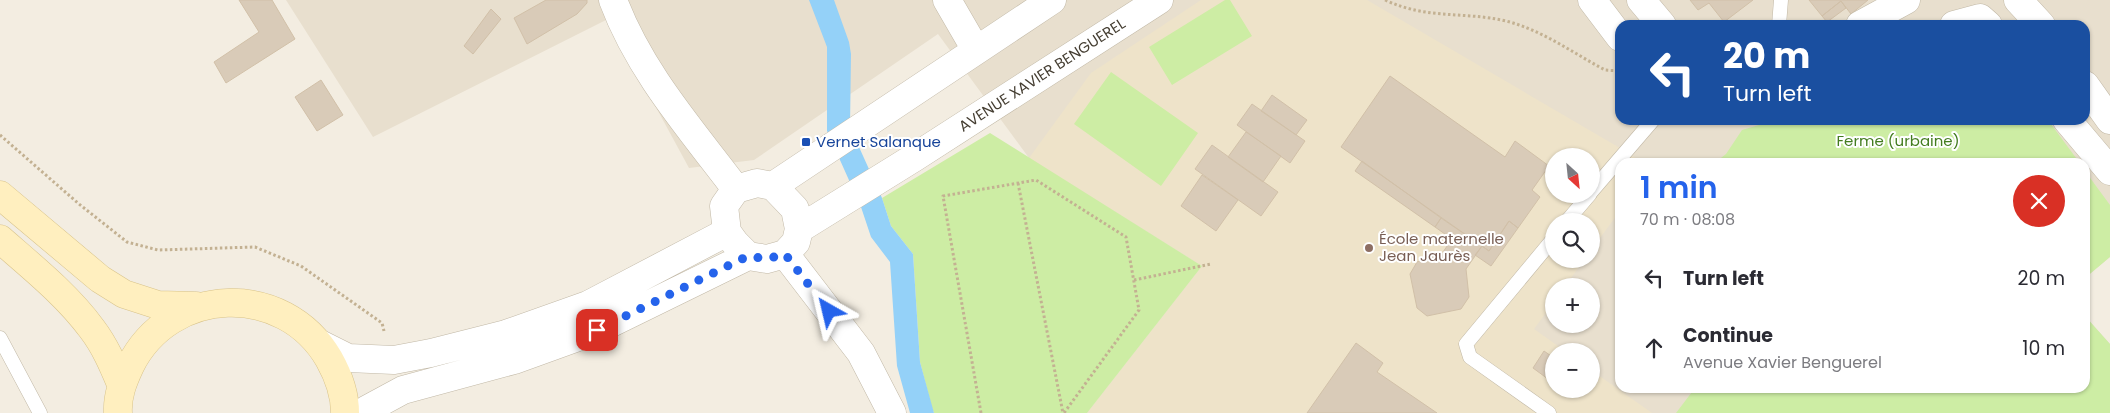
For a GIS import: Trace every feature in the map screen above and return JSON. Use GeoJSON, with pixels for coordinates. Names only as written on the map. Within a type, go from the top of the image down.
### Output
{"type":"FeatureCollection","features":[{"type":"Feature","properties":{"kind":"main road"},"geometry":{"type":"LineString","coordinates":[[0,195],[100,279],[124,294],[158,305],[200,306],[233,302],[266,307],[295,321],[320,344],[338,375],[345,413]]}},
{"type":"Feature","properties":{"kind":"main road"},"geometry":{"type":"LineString","coordinates":[[0,239],[43,276],[92,328],[107,352],[116,404]]}},
{"type":"Feature","properties":{"kind":"main road"},"geometry":{"type":"LineString","coordinates":[[116,404],[138,350],[165,323],[200,306]]}},
{"type":"Feature","properties":{"kind":"street"},"geometry":{"type":"LineString","coordinates":[[613,0],[620,19],[660,91],[736,188]]}},
{"type":"Feature","properties":{"kind":"street"},"geometry":{"type":"LineString","coordinates":[[947,0],[976,50]]}},
{"type":"Feature","properties":{"kind":"street"},"geometry":{"type":"LineString","coordinates":[[773,186],[1052,0]]}},
{"type":"Feature","properties":{"kind":"street","name":"AVENUE XAVIER BENGUEREL"},"geometry":{"type":"LineString","coordinates":[[799,229],[915,157],[1158,0]]}},
{"type":"Feature","properties":{"kind":"street"},"geometry":{"type":"LineString","coordinates":[[1592,0],[1615,30]]}},
{"type":"Feature","properties":{"kind":"street"},"geometry":{"type":"LineString","coordinates":[[1640,0],[1658,20]]}},
{"type":"Feature","properties":{"kind":"street"},"geometry":{"type":"LineString","coordinates":[[1869,20],[1906,0]]}},
{"type":"Feature","properties":{"kind":"street"},"geometry":{"type":"LineString","coordinates":[[2018,0],[2036,20]]}},
{"type":"Feature","properties":{"kind":"street"},"geometry":{"type":"LineString","coordinates":[[1968,20],[1984,14]]}},
{"type":"Feature","properties":{"kind":"street"},"geometry":{"type":"LineString","coordinates":[[2090,92],[2110,120]]}},
{"type":"Feature","properties":{"kind":"street"},"geometry":{"type":"LineString","coordinates":[[2071,125],[2110,171]]}},
{"type":"Feature","properties":{"kind":"street"},"geometry":{"type":"LineString","coordinates":[[364,413],[366,410],[402,390],[514,360],[597,330],[748,256],[767,259],[785,254],[796,242],[799,229],[794,209],[773,186],[757,183],[736,188],[724,206],[727,232],[748,256]]}},
{"type":"Feature","properties":{"kind":"street"},"geometry":{"type":"LineString","coordinates":[[320,344],[348,358],[394,360],[432,353],[506,334],[588,305],[727,232]]}},
{"type":"Feature","properties":{"kind":"street"},"geometry":{"type":"LineString","coordinates":[[785,254],[861,353],[892,413]]}},
{"type":"Feature","properties":{"kind":"lane"},"geometry":{"type":"LineString","coordinates":[[1779,20],[1781,0]]}},
{"type":"Feature","properties":{"kind":"lane"},"geometry":{"type":"LineString","coordinates":[[1621,158],[1649,125]]}},
{"type":"Feature","properties":{"kind":"lane"},"geometry":{"type":"LineString","coordinates":[[1600,182],[1615,165]]}},
{"type":"Feature","properties":{"kind":"lane"},"geometry":{"type":"LineString","coordinates":[[1574,213],[1582,203]]}},
{"type":"Feature","properties":{"kind":"lane"},"geometry":{"type":"LineString","coordinates":[[1545,249],[1466,344],[1470,357],[1549,413]]}},
{"type":"Feature","properties":{"kind":"lane"},"geometry":{"type":"LineString","coordinates":[[0,338],[40,413]]}},
{"type":"Feature","properties":{"kind":"path"},"geometry":{"type":"LineString","coordinates":[[1385,0],[1402,8],[1428,14],[1504,21],[1526,27],[1605,70],[1615,71]]}},
{"type":"Feature","properties":{"kind":"path"},"geometry":{"type":"LineString","coordinates":[[0,135],[79,204],[127,242],[158,250],[255,247],[301,266],[382,323],[394,360]]}},
{"type":"Feature","properties":{"kind":"path"},"geometry":{"type":"LineString","coordinates":[[982,413],[943,196],[1036,180],[1126,237],[1139,310],[1064,413]]}},
{"type":"Feature","properties":{"kind":"path"},"geometry":{"type":"LineString","coordinates":[[1018,183],[1064,413]]}},
{"type":"Feature","properties":{"kind":"path"},"geometry":{"type":"LineString","coordinates":[[1134,280],[1211,264]]}},
{"type":"Feature","properties":{"kind":"shaded area"},"geometry":{"type":"Polygon","coordinates":[[[286,0],[2110,0],[2110,257],[2090,274],[2090,158],[1615,158],[1615,393],[2090,393],[2090,322],[2110,344],[2110,413],[1087,413],[1202,266],[1029,158],[938,34],[754,160],[689,168],[608,19],[373,137],[286,0]]]}},
{"type":"Feature","properties":{"kind":"shaded area"},"geometry":{"type":"Polygon","coordinates":[[[1201,0],[1367,0],[1636,158],[1615,158],[1615,218],[1600,238],[1600,213],[1545,213],[1545,268],[1578,268],[1571,278],[1545,278],[1545,314],[1534,329],[1554,343],[1545,343],[1545,398],[1600,398],[1600,376],[1615,387],[1615,393],[1624,393],[1652,413],[1087,413],[1202,266],[1029,158],[1091,73],[1201,0]]]}},
{"type":"Feature","properties":{"kind":"green space"},"geometry":{"type":"Polygon","coordinates":[[[1225,0],[1230,0],[1252,36],[1172,85],[1149,47],[1225,0]]]}},
{"type":"Feature","properties":{"kind":"green space"},"geometry":{"type":"Polygon","coordinates":[[[1111,72],[1198,133],[1161,186],[1074,124],[1111,72]]]}},
{"type":"Feature","properties":{"kind":"green space","name":"Ferme (urbaine)"},"geometry":{"type":"Polygon","coordinates":[[[1759,125],[2052,125],[2076,158],[1721,158],[1726,154],[1742,130],[1759,125]]]}},
{"type":"Feature","properties":{"kind":"green space"},"geometry":{"type":"Polygon","coordinates":[[[990,133],[1202,266],[1087,413],[934,413],[932,408],[920,362],[913,254],[891,226],[882,198],[990,133]]]}},
{"type":"Feature","properties":{"kind":"green space"},"geometry":{"type":"Polygon","coordinates":[[[2090,178],[2110,205],[2110,257],[2090,274],[2090,178]]]}},
{"type":"Feature","properties":{"kind":"green space"},"geometry":{"type":"Polygon","coordinates":[[[2090,322],[2110,344],[2110,413],[1676,413],[1691,393],[2090,393],[2090,322]]]}},
{"type":"Feature","properties":{"kind":"water"},"geometry":{"type":"Polygon","coordinates":[[[809,0],[834,0],[849,42],[851,54],[850,127],[882,198],[891,226],[913,254],[920,362],[934,413],[910,413],[897,366],[890,262],[871,237],[861,207],[827,131],[827,47],[809,0]]]}},
{"type":"Feature","properties":{"kind":"building"},"geometry":{"type":"Polygon","coordinates":[[[239,0],[272,0],[295,39],[226,83],[214,62],[259,32],[239,0]]]}},
{"type":"Feature","properties":{"kind":"building"},"geometry":{"type":"Polygon","coordinates":[[[546,0],[587,0],[587,3],[577,14],[527,44],[514,18],[546,0]]]}},
{"type":"Feature","properties":{"kind":"building"},"geometry":{"type":"Polygon","coordinates":[[[1690,0],[1753,0],[1727,20],[1722,20],[1709,3],[1698,10],[1690,0]]]}},
{"type":"Feature","properties":{"kind":"building"},"geometry":{"type":"Polygon","coordinates":[[[1809,0],[1868,0],[1851,14],[1841,1],[1822,16],[1809,0]]]}},
{"type":"Feature","properties":{"kind":"building"},"geometry":{"type":"Polygon","coordinates":[[[1841,1],[1846,8],[1830,20],[1825,20],[1822,16],[1841,1]]]}},
{"type":"Feature","properties":{"kind":"building"},"geometry":{"type":"Polygon","coordinates":[[[491,9],[501,19],[473,54],[464,46],[491,9]]]}},
{"type":"Feature","properties":{"kind":"building"},"geometry":{"type":"Polygon","coordinates":[[[1390,76],[1505,157],[1515,141],[1545,163],[1545,172],[1532,190],[1540,197],[1518,228],[1509,221],[1489,251],[1341,147],[1390,76]]]}},
{"type":"Feature","properties":{"kind":"building"},"geometry":{"type":"Polygon","coordinates":[[[321,80],[343,115],[317,131],[295,97],[321,80]]]}},
{"type":"Feature","properties":{"kind":"building"},"geometry":{"type":"Polygon","coordinates":[[[1272,95],[1307,120],[1296,135],[1261,111],[1272,95]]]}},
{"type":"Feature","properties":{"kind":"building"},"geometry":{"type":"Polygon","coordinates":[[[1252,104],[1305,141],[1290,163],[1237,125],[1252,104]]]}},
{"type":"Feature","properties":{"kind":"building"},"geometry":{"type":"Polygon","coordinates":[[[1246,132],[1281,156],[1263,182],[1228,157],[1246,132]]]}},
{"type":"Feature","properties":{"kind":"building"},"geometry":{"type":"Polygon","coordinates":[[[1212,145],[1278,192],[1261,216],[1195,169],[1212,145]]]}},
{"type":"Feature","properties":{"kind":"building"},"geometry":{"type":"Polygon","coordinates":[[[1362,161],[1441,218],[1435,227],[1355,171],[1362,161]]]}},
{"type":"Feature","properties":{"kind":"building"},"geometry":{"type":"Polygon","coordinates":[[[1202,175],[1238,200],[1216,231],[1181,206],[1202,175]]]}},
{"type":"Feature","properties":{"kind":"building"},"geometry":{"type":"Polygon","coordinates":[[[1441,218],[1482,246],[1466,269],[1469,297],[1461,309],[1427,316],[1417,308],[1410,274],[1417,262],[1443,252],[1452,239],[1435,227],[1441,218]]]}},
{"type":"Feature","properties":{"kind":"building"},"geometry":{"type":"Polygon","coordinates":[[[1509,221],[1518,228],[1491,266],[1475,255],[1482,246],[1489,251],[1509,221]]]}},
{"type":"Feature","properties":{"kind":"building"},"geometry":{"type":"Polygon","coordinates":[[[1356,343],[1383,363],[1377,372],[1437,413],[1307,413],[1356,343]]]}},
{"type":"Feature","properties":{"kind":"building"},"geometry":{"type":"Polygon","coordinates":[[[1544,351],[1545,377],[1533,368],[1544,351]]]}},
{"type":"Feature","properties":{"kind":"place","name":"Vernet Salanque"},"geometry":{"type":"Point","coordinates":[806,142]}},
{"type":"Feature","properties":{"kind":"place","name":"École maternelle Jean Jaurès"},"geometry":{"type":"Point","coordinates":[1369,248]}},
{"type":"Feature","properties":{"kind":"route"},"geometry":{"type":"LineString","coordinates":[[597,330],[748,256],[767,259],[785,254],[829,311]]}}]}
